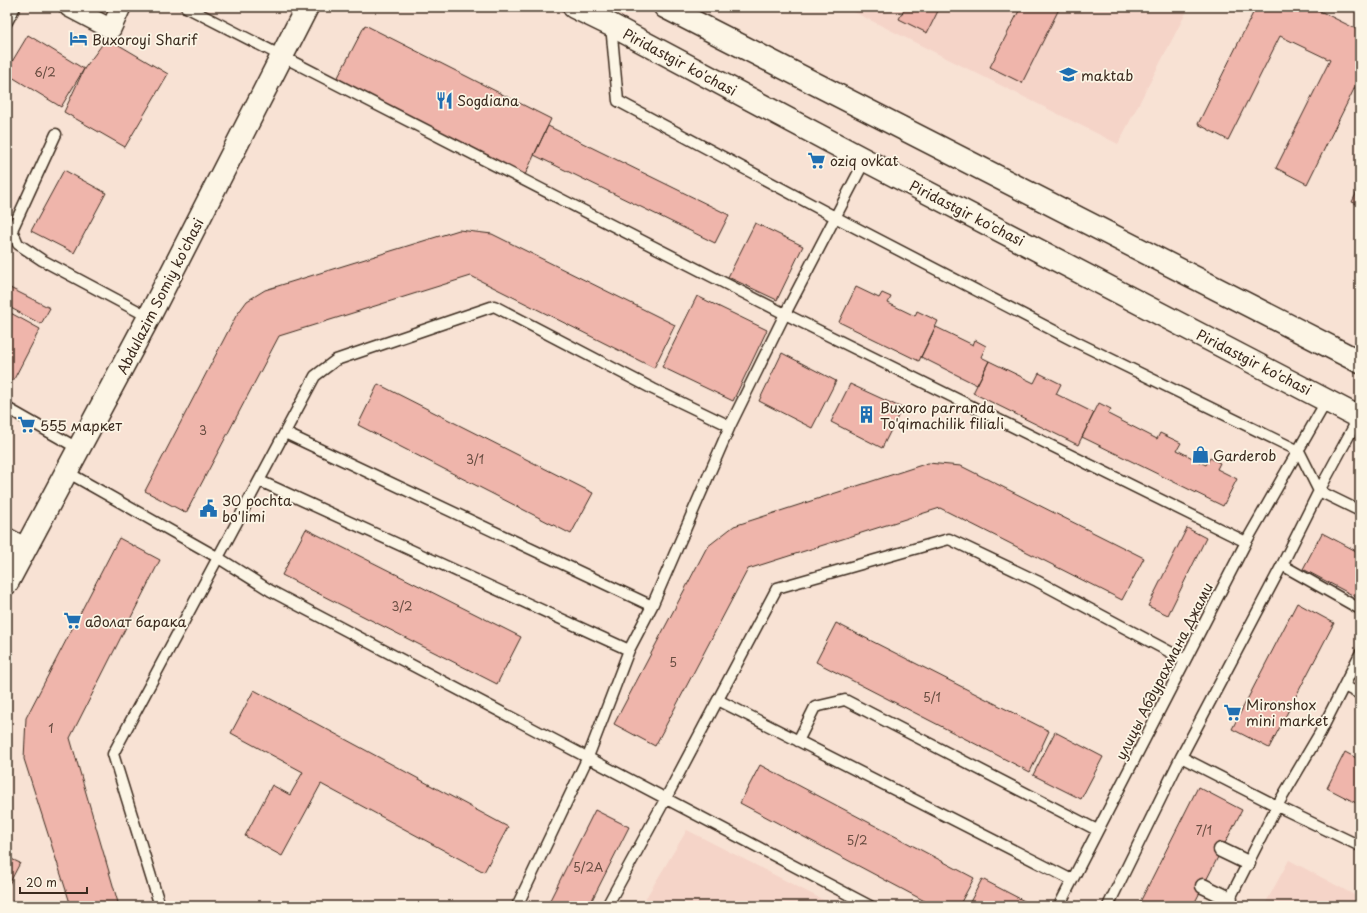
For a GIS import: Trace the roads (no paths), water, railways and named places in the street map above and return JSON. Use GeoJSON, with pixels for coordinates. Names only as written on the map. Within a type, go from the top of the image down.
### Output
{"type":"FeatureCollection","features":[{"type":"Feature","properties":{"kind":"main road","name":"Abdulazim Somiy ko'chasi"},"geometry":{"type":"LineString","coordinates":[[7,583],[80,449],[149,317],[308,7]]}},
{"type":"Feature","properties":{"kind":"main road","name":"Piridastgir ko'chasi"},"geometry":{"type":"LineString","coordinates":[[574,7],[1360,417]]}},
{"type":"Feature","properties":{"kind":"main road"},"geometry":{"type":"LineString","coordinates":[[665,7],[1360,362]]}},
{"type":"Feature","properties":{"kind":"street"},"geometry":{"type":"LineString","coordinates":[[69,7],[111,29],[121,7]]}},
{"type":"Feature","properties":{"kind":"street"},"geometry":{"type":"LineString","coordinates":[[7,538],[26,548]]}},
{"type":"Feature","properties":{"kind":"street"},"geometry":{"type":"LineString","coordinates":[[1221,850],[1248,863]]}},
{"type":"Feature","properties":{"kind":"street"},"geometry":{"type":"LineString","coordinates":[[1203,886],[1228,903]]}},
{"type":"Feature","properties":{"kind":"lane"},"geometry":{"type":"LineString","coordinates":[[7,22],[15,7]]}},
{"type":"Feature","properties":{"kind":"lane"},"geometry":{"type":"LineString","coordinates":[[186,7],[785,314],[1246,542]]}},
{"type":"Feature","properties":{"kind":"lane"},"geometry":{"type":"LineString","coordinates":[[611,25],[618,101],[1074,341],[1298,451],[1319,491],[1360,511]]}},
{"type":"Feature","properties":{"kind":"lane"},"geometry":{"type":"LineString","coordinates":[[56,134],[12,230],[18,244],[42,260],[149,317]]}},
{"type":"Feature","properties":{"kind":"lane"},"geometry":{"type":"LineString","coordinates":[[517,906],[588,757],[629,650],[652,606],[730,426],[785,314],[865,160]]}},
{"type":"Feature","properties":{"kind":"lane"},"geometry":{"type":"LineString","coordinates":[[160,906],[113,754],[315,376],[336,360],[494,306],[654,389],[730,426]]}},
{"type":"Feature","properties":{"kind":"lane","name":"улицы Абдурахмана Джами"},"geometry":{"type":"LineString","coordinates":[[1059,906],[1246,542],[1326,400]]}},
{"type":"Feature","properties":{"kind":"lane"},"geometry":{"type":"LineString","coordinates":[[7,408],[80,449]]}},
{"type":"Feature","properties":{"kind":"lane"},"geometry":{"type":"LineString","coordinates":[[1108,906],[1181,757],[1282,565],[1319,491],[1360,417]]}},
{"type":"Feature","properties":{"kind":"lane"},"geometry":{"type":"LineString","coordinates":[[285,433],[652,606]]}},
{"type":"Feature","properties":{"kind":"lane"},"geometry":{"type":"LineString","coordinates":[[67,472],[217,557],[271,591],[870,906]]}},
{"type":"Feature","properties":{"kind":"lane"},"geometry":{"type":"LineString","coordinates":[[260,481],[629,650]]}},
{"type":"Feature","properties":{"kind":"lane"},"geometry":{"type":"LineString","coordinates":[[607,906],[778,588],[949,539],[1037,581],[1185,660]]}},
{"type":"Feature","properties":{"kind":"lane"},"geometry":{"type":"LineString","coordinates":[[1282,565],[1360,609]]}},
{"type":"Feature","properties":{"kind":"lane"},"geometry":{"type":"LineString","coordinates":[[1228,903],[1277,806],[1320,733],[1360,654]]}},
{"type":"Feature","properties":{"kind":"lane"},"geometry":{"type":"LineString","coordinates":[[1344,686],[1360,694]]}},
{"type":"Feature","properties":{"kind":"lane"},"geometry":{"type":"LineString","coordinates":[[718,700],[1072,880]]}},
{"type":"Feature","properties":{"kind":"lane"},"geometry":{"type":"LineString","coordinates":[[798,741],[815,707],[845,700],[1097,830]]}},
{"type":"Feature","properties":{"kind":"lane"},"geometry":{"type":"LineString","coordinates":[[1181,757],[1360,846]]}},
{"type":"Feature","properties":{"kind":"place","name":"Buxoroyi Sharif"},"geometry":{"type":"Point","coordinates":[79,39]}},
{"type":"Feature","properties":{"kind":"place","name":"maktab"},"geometry":{"type":"Point","coordinates":[1068,75]}},
{"type":"Feature","properties":{"kind":"place","name":"Sogdiana"},"geometry":{"type":"Point","coordinates":[444,100]}},
{"type":"Feature","properties":{"kind":"place","name":"oziq ovkat"},"geometry":{"type":"Point","coordinates":[817,160]}},
{"type":"Feature","properties":{"kind":"place","name":"Buxoro parranda To'qimachilik filiali"},"geometry":{"type":"Point","coordinates":[867,415]}},
{"type":"Feature","properties":{"kind":"place","name":"555 маркет"},"geometry":{"type":"Point","coordinates":[27,425]}},
{"type":"Feature","properties":{"kind":"place","name":"Garderob"},"geometry":{"type":"Point","coordinates":[1200,455]}},
{"type":"Feature","properties":{"kind":"place","name":"30 pochta bo'limi"},"geometry":{"type":"Point","coordinates":[209,508]}},
{"type":"Feature","properties":{"kind":"place","name":"адолат барака"},"geometry":{"type":"Point","coordinates":[72,621]}},
{"type":"Feature","properties":{"kind":"place","name":"Mironshox mini market"},"geometry":{"type":"Point","coordinates":[1233,712]}}]}
